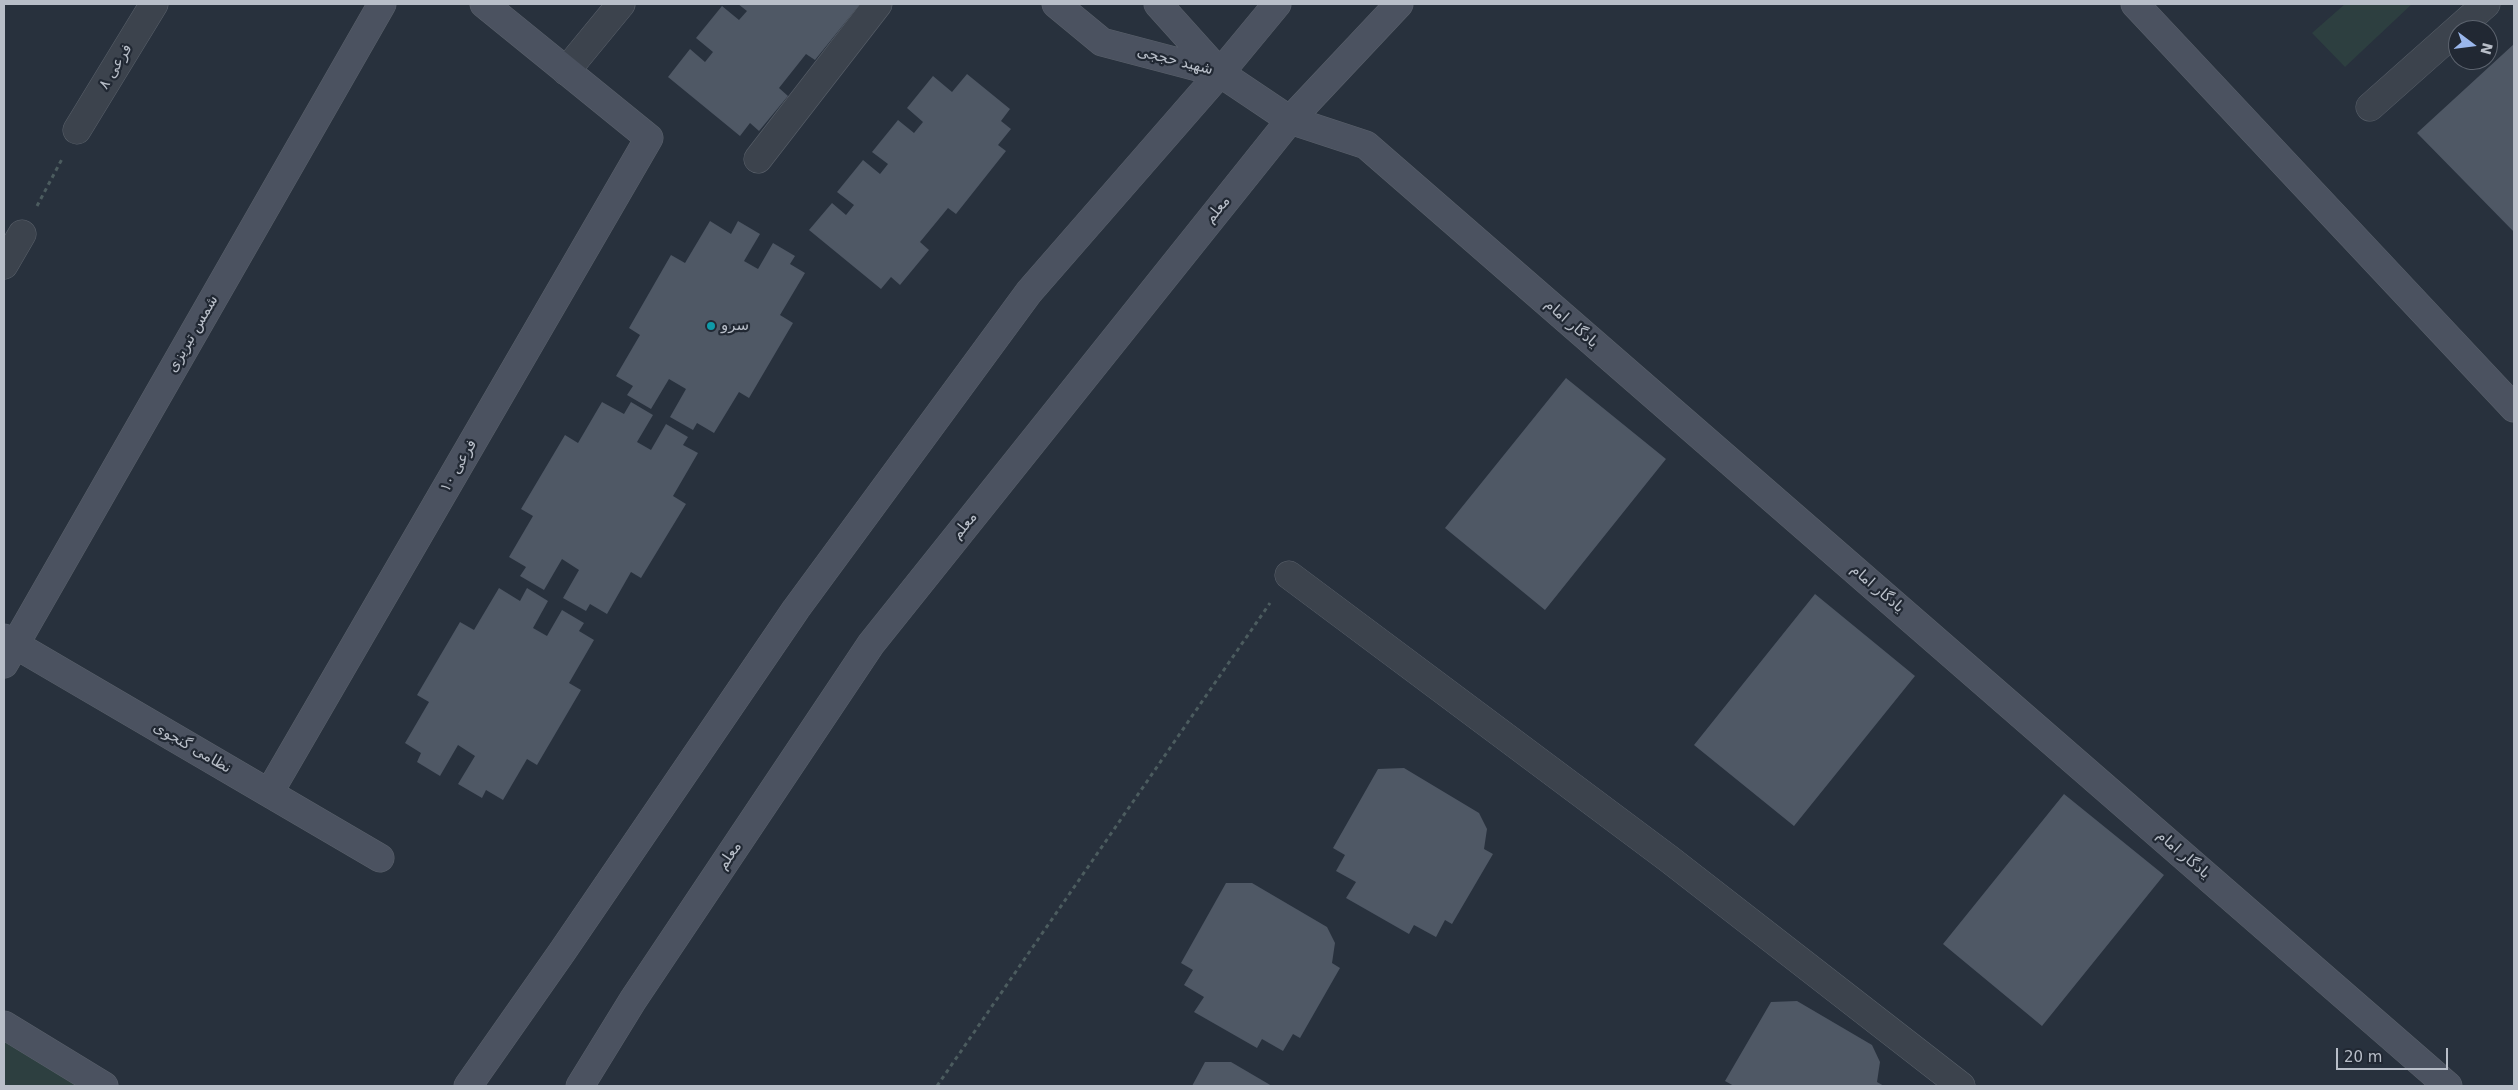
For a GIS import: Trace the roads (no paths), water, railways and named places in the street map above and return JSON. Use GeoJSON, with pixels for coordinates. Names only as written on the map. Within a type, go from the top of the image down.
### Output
{"type":"FeatureCollection","features":[{"type":"Feature","properties":{"kind":"street","name":"فرعی ۸"},"geometry":{"type":"LineString","coordinates":[[78,130],[154,4]]}},
{"type":"Feature","properties":{"kind":"street","name":"شمس تبریزی"},"geometry":{"type":"LineString","coordinates":[[8,649],[382,4]]}},
{"type":"Feature","properties":{"kind":"street"},"geometry":{"type":"LineString","coordinates":[[484,4],[566,70],[620,4]]}},
{"type":"Feature","properties":{"kind":"street"},"geometry":{"type":"LineString","coordinates":[[758,158],[878,4]]}},
{"type":"Feature","properties":{"kind":"street","name":"شهید حججی"},"geometry":{"type":"LineString","coordinates":[[1056,4],[1102,42],[1220,73]]}},
{"type":"Feature","properties":{"kind":"street","name":"شهید حججی"},"geometry":{"type":"LineString","coordinates":[[1158,4],[1220,73]]}},
{"type":"Feature","properties":{"kind":"street"},"geometry":{"type":"LineString","coordinates":[[468,1086],[562,952],[796,609],[1028,292],[1220,73],[1277,4]]}},
{"type":"Feature","properties":{"kind":"street","name":"معلم"},"geometry":{"type":"LineString","coordinates":[[580,1086],[633,1000],[871,644],[1290,120],[1399,4]]}},
{"type":"Feature","properties":{"kind":"street"},"geometry":{"type":"LineString","coordinates":[[2135,4],[2514,408]]}},
{"type":"Feature","properties":{"kind":"street"},"geometry":{"type":"LineString","coordinates":[[2370,106],[2486,4]]}},
{"type":"Feature","properties":{"kind":"street","name":"فرعی ۱۰"},"geometry":{"type":"LineString","coordinates":[[269,793],[649,138],[566,70]]}},
{"type":"Feature","properties":{"kind":"street","name":"یادگار امام"},"geometry":{"type":"LineString","coordinates":[[1220,73],[1290,120],[1366,145],[2448,1086]]}},
{"type":"Feature","properties":{"kind":"street"},"geometry":{"type":"LineString","coordinates":[[4,265],[22,234]]}},
{"type":"Feature","properties":{"kind":"street"},"geometry":{"type":"LineString","coordinates":[[1289,575],[1669,859],[1961,1086]]}},
{"type":"Feature","properties":{"kind":"street","name":"نظامی گنجوی"},"geometry":{"type":"LineString","coordinates":[[8,649],[269,793],[380,858]]}},
{"type":"Feature","properties":{"kind":"street"},"geometry":{"type":"LineString","coordinates":[[4,1025],[104,1086]]}},
{"type":"Feature","properties":{"kind":"place","name":"سرو"},"geometry":{"type":"Point","coordinates":[711,326]}}]}
